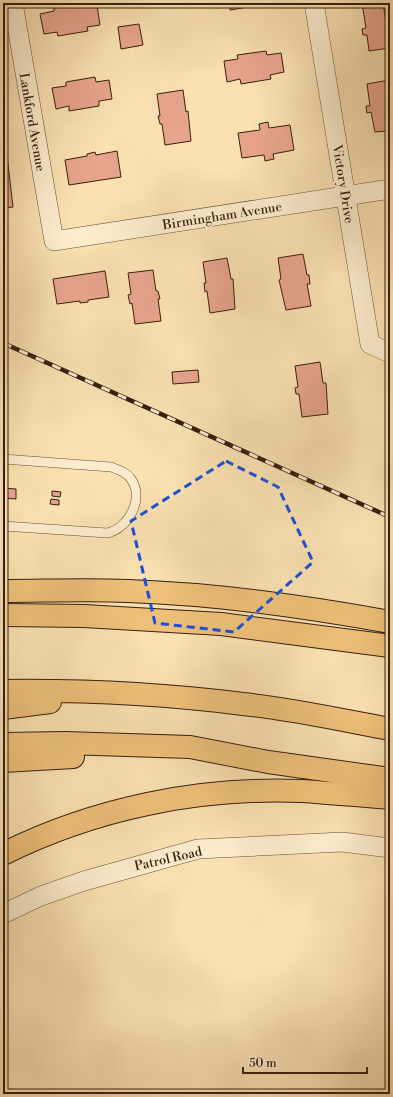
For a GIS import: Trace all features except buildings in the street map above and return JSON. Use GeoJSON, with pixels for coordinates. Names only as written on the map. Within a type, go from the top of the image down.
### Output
{"type":"FeatureCollection","features":[{"type":"Feature","properties":{"kind":"highway"},"geometry":{"type":"LineString","coordinates":[[3,591],[128,591],[214,597],[334,612],[390,622]]}},
{"type":"Feature","properties":{"kind":"highway"},"geometry":{"type":"LineString","coordinates":[[3,615],[91,616],[221,624],[390,646]]}},
{"type":"Feature","properties":{"kind":"highway"},"geometry":{"type":"LineString","coordinates":[[3,691],[64,691],[125,694],[245,704],[390,729]]}},
{"type":"Feature","properties":{"kind":"highway"},"geometry":{"type":"LineString","coordinates":[[3,708],[125,694]]}},
{"type":"Feature","properties":{"kind":"highway"},"geometry":{"type":"LineString","coordinates":[[3,744],[65,743],[190,747],[268,762],[390,779]]}},
{"type":"Feature","properties":{"kind":"highway"},"geometry":{"type":"LineString","coordinates":[[3,761],[88,756],[134,756],[268,762]]}},
{"type":"Feature","properties":{"kind":"highway"},"geometry":{"type":"LineString","coordinates":[[3,854],[52,832],[85,820],[125,809],[170,800],[210,795],[280,792],[390,798]]}},
{"type":"Feature","properties":{"kind":"street","name":"Lankford Avenue"},"geometry":{"type":"LineString","coordinates":[[13,3],[54,240]]}},
{"type":"Feature","properties":{"kind":"street","name":"Victory Drive"},"geometry":{"type":"LineString","coordinates":[[314,3],[370,344],[390,353]]}},
{"type":"Feature","properties":{"kind":"street","name":"Birmingham Avenue"},"geometry":{"type":"LineString","coordinates":[[54,240],[390,189]]}},
{"type":"Feature","properties":{"kind":"street","name":"Patrol Road"},"geometry":{"type":"LineString","coordinates":[[3,914],[41,896],[84,881],[198,849],[342,842],[390,848]]}},
{"type":"Feature","properties":{"kind":"lane"},"geometry":{"type":"LineString","coordinates":[[3,459],[111,467],[124,471],[132,480],[136,494],[134,508],[123,526],[114,532],[107,533],[3,526]]}},
{"type":"Feature","properties":{"kind":"highlighted area"},"geometry":{"type":"Polygon","coordinates":[[[226,461],[278,487],[313,562],[234,632],[155,623],[131,521],[226,461]]]}},
{"type":"Feature","properties":{"kind":"railway"},"geometry":{"type":"LineString","coordinates":[[3,343],[390,517]]}}]}
